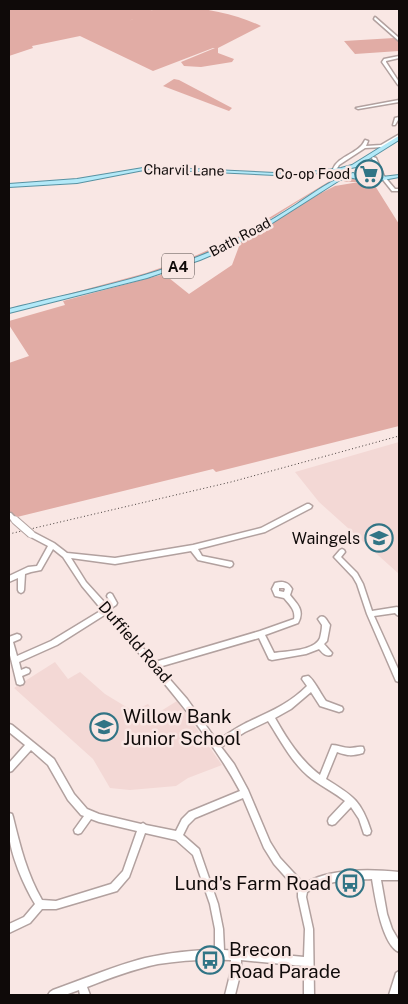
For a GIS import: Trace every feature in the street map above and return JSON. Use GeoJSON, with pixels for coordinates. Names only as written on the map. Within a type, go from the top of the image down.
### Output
{"type":"FeatureCollection","features":[{"type":"Feature","properties":{"kind":"main road","name":"A4"},"geometry":{"type":"LineString","coordinates":[[350,175],[374,160],[399,138]]}},
{"type":"Feature","properties":{"kind":"main road","name":"A4"},"geometry":{"type":"LineString","coordinates":[[337,171],[359,163],[399,138]]}},
{"type":"Feature","properties":{"kind":"main road","name":"Charvil Lane"},"geometry":{"type":"LineString","coordinates":[[9,186],[77,181],[149,168],[296,175],[337,171]]}},
{"type":"Feature","properties":{"kind":"main road"},"geometry":{"type":"LineString","coordinates":[[337,171],[360,178],[399,176]]}},
{"type":"Feature","properties":{"kind":"main road","name":"Bath Road"},"geometry":{"type":"LineString","coordinates":[[9,309],[151,270],[199,253],[240,234],[337,171]]}},
{"type":"Feature","properties":{"kind":"main road","name":"Bath Road"},"geometry":{"type":"LineString","coordinates":[[9,309],[152,274],[203,257],[237,240],[338,179],[350,175]]}},
{"type":"Feature","properties":{"kind":"street"},"geometry":{"type":"LineString","coordinates":[[375,18],[399,40]]}},
{"type":"Feature","properties":{"kind":"street"},"geometry":{"type":"LineString","coordinates":[[399,57],[385,60],[386,66],[397,78],[399,84]]}},
{"type":"Feature","properties":{"kind":"street"},"geometry":{"type":"LineString","coordinates":[[389,71],[399,70]]}},
{"type":"Feature","properties":{"kind":"street"},"geometry":{"type":"LineString","coordinates":[[358,108],[399,101]]}},
{"type":"Feature","properties":{"kind":"street"},"geometry":{"type":"LineString","coordinates":[[337,171],[337,164],[364,147],[382,146],[399,138]]}},
{"type":"Feature","properties":{"kind":"street"},"geometry":{"type":"LineString","coordinates":[[364,147],[366,141]]}},
{"type":"Feature","properties":{"kind":"street"},"geometry":{"type":"LineString","coordinates":[[354,154],[359,159],[359,163]]}},
{"type":"Feature","properties":{"kind":"street"},"geometry":{"type":"LineString","coordinates":[[374,160],[384,178],[394,190]]}},
{"type":"Feature","properties":{"kind":"street"},"geometry":{"type":"LineString","coordinates":[[65,554],[115,561],[193,548],[263,530],[296,509],[309,506]]}},
{"type":"Feature","properties":{"kind":"street","name":"Duffield Road"},"geometry":{"type":"LineString","coordinates":[[9,516],[30,534],[65,554],[84,584],[155,665],[216,746],[245,793],[267,845],[277,861],[302,890]]}},
{"type":"Feature","properties":{"kind":"street"},"geometry":{"type":"LineString","coordinates":[[9,579],[30,569],[39,568],[52,545]]}},
{"type":"Feature","properties":{"kind":"street"},"geometry":{"type":"LineString","coordinates":[[193,548],[200,558],[230,564]]}},
{"type":"Feature","properties":{"kind":"street"},"geometry":{"type":"LineString","coordinates":[[337,557],[355,575],[370,614],[399,678]]}},
{"type":"Feature","properties":{"kind":"street"},"geometry":{"type":"LineString","coordinates":[[21,590],[22,574]]}},
{"type":"Feature","properties":{"kind":"street"},"geometry":{"type":"LineString","coordinates":[[155,665],[261,634],[296,621],[298,616],[297,609],[286,594]]}},
{"type":"Feature","properties":{"kind":"street"},"geometry":{"type":"LineString","coordinates":[[15,660],[54,643],[106,609],[114,602],[110,596]]}},
{"type":"Feature","properties":{"kind":"street"},"geometry":{"type":"LineString","coordinates":[[370,614],[397,609]]}},
{"type":"Feature","properties":{"kind":"street"},"geometry":{"type":"LineString","coordinates":[[320,645],[326,625],[322,619]]}},
{"type":"Feature","properties":{"kind":"street"},"geometry":{"type":"LineString","coordinates":[[261,634],[271,660],[320,645]]}},
{"type":"Feature","properties":{"kind":"street"},"geometry":{"type":"LineString","coordinates":[[17,637],[9,640],[19,678],[26,671]]}},
{"type":"Feature","properties":{"kind":"street"},"geometry":{"type":"LineString","coordinates":[[320,645],[328,653]]}},
{"type":"Feature","properties":{"kind":"street"},"geometry":{"type":"LineString","coordinates":[[306,679],[324,704],[339,709]]}},
{"type":"Feature","properties":{"kind":"street"},"geometry":{"type":"LineString","coordinates":[[216,746],[245,727],[271,718],[297,703],[312,686]]}},
{"type":"Feature","properties":{"kind":"street"},"geometry":{"type":"LineString","coordinates":[[271,718],[305,768],[351,800],[364,819],[367,831]]}},
{"type":"Feature","properties":{"kind":"street"},"geometry":{"type":"LineString","coordinates":[[9,727],[51,762],[71,797],[84,812],[99,818],[178,836],[196,852],[220,929],[220,955]]}},
{"type":"Feature","properties":{"kind":"street"},"geometry":{"type":"LineString","coordinates":[[9,768],[30,745]]}},
{"type":"Feature","properties":{"kind":"street"},"geometry":{"type":"LineString","coordinates":[[322,780],[333,747],[348,752],[360,750]]}},
{"type":"Feature","properties":{"kind":"street"},"geometry":{"type":"LineString","coordinates":[[178,836],[192,815],[245,793]]}},
{"type":"Feature","properties":{"kind":"street"},"geometry":{"type":"LineString","coordinates":[[332,821],[351,800]]}},
{"type":"Feature","properties":{"kind":"street"},"geometry":{"type":"LineString","coordinates":[[78,830],[90,814]]}},
{"type":"Feature","properties":{"kind":"street"},"geometry":{"type":"LineString","coordinates":[[9,817],[16,854],[29,888],[40,904]]}},
{"type":"Feature","properties":{"kind":"street"},"geometry":{"type":"LineString","coordinates":[[40,904],[56,905],[114,888],[126,874],[143,827]]}},
{"type":"Feature","properties":{"kind":"street"},"geometry":{"type":"LineString","coordinates":[[376,876],[382,917],[390,936],[399,948]]}},
{"type":"Feature","properties":{"kind":"street"},"geometry":{"type":"LineString","coordinates":[[309,995],[309,929],[302,890],[309,885],[322,881],[399,876]]}},
{"type":"Feature","properties":{"kind":"street"},"geometry":{"type":"LineString","coordinates":[[9,929],[27,920],[40,904]]}},
{"type":"Feature","properties":{"kind":"street"},"geometry":{"type":"LineString","coordinates":[[53,995],[156,960],[178,956],[220,955],[309,962]]}},
{"type":"Feature","properties":{"kind":"street"},"geometry":{"type":"LineString","coordinates":[[230,995],[236,971],[236,956]]}},
{"type":"Feature","properties":{"kind":"street"},"geometry":{"type":"LineString","coordinates":[[394,995],[399,976]]}},
{"type":"Feature","properties":{"kind":"street"},"geometry":{"type":"LineString","coordinates":[[82,984],[85,995]]}},
{"type":"Feature","properties":{"kind":"shaded area"},"geometry":{"type":"Polygon","coordinates":[[[197,8],[224,13],[261,26],[218,48],[218,53],[234,59],[232,62],[201,67],[184,66],[181,62],[215,48],[213,48],[153,71],[80,36],[32,46],[33,48],[9,56],[9,9],[154,9],[151,10],[197,8]]]}},
{"type":"Feature","properties":{"kind":"shaded area"},"geometry":{"type":"Polygon","coordinates":[[[394,38],[399,41],[399,51],[355,54],[344,41],[394,38]]]}},
{"type":"Feature","properties":{"kind":"shaded area"},"geometry":{"type":"Polygon","coordinates":[[[174,79],[232,108],[229,111],[163,86],[174,79]]]}},
{"type":"Feature","properties":{"kind":"shaded area"},"geometry":{"type":"Polygon","coordinates":[[[338,176],[340,177],[236,240],[199,257],[129,280],[9,310],[146,273],[197,255],[241,235],[338,176]]]}},
{"type":"Feature","properties":{"kind":"shaded area"},"geometry":{"type":"Polygon","coordinates":[[[349,178],[372,181],[399,224],[399,426],[216,472],[213,469],[17,517],[9,511],[9,363],[29,356],[9,325],[9,321],[65,305],[63,301],[164,274],[189,294],[232,265],[241,241],[335,186],[359,182],[344,182],[349,178]]]}},
{"type":"Feature","properties":{"kind":"shaded area","name":"Waingels"},"geometry":{"type":"Polygon","coordinates":[[[399,442],[399,574],[319,502],[295,472],[399,442]]]}},
{"type":"Feature","properties":{"kind":"shaded area","name":"Willow Bank Junior School"},"geometry":{"type":"Polygon","coordinates":[[[55,662],[68,679],[80,672],[105,694],[133,711],[148,704],[156,714],[177,701],[222,765],[188,778],[176,786],[130,790],[110,788],[93,759],[14,688],[55,662]]]}},
{"type":"Feature","properties":{"kind":"railway"},"geometry":{"type":"LineString","coordinates":[[9,534],[231,482],[399,436]]}},
{"type":"Feature","properties":{"kind":"place","name":"Co-op Food"},"geometry":{"type":"Point","coordinates":[369,174]}},
{"type":"Feature","properties":{"kind":"place","name":"Waingels"},"geometry":{"type":"Point","coordinates":[379,538]}},
{"type":"Feature","properties":{"kind":"place","name":"Willow Bank Junior School"},"geometry":{"type":"Point","coordinates":[104,727]}},
{"type":"Feature","properties":{"kind":"place","name":"Lund's Farm Road"},"geometry":{"type":"Point","coordinates":[350,883]}},
{"type":"Feature","properties":{"kind":"place","name":"Brecon Road Parade"},"geometry":{"type":"Point","coordinates":[210,960]}}]}
